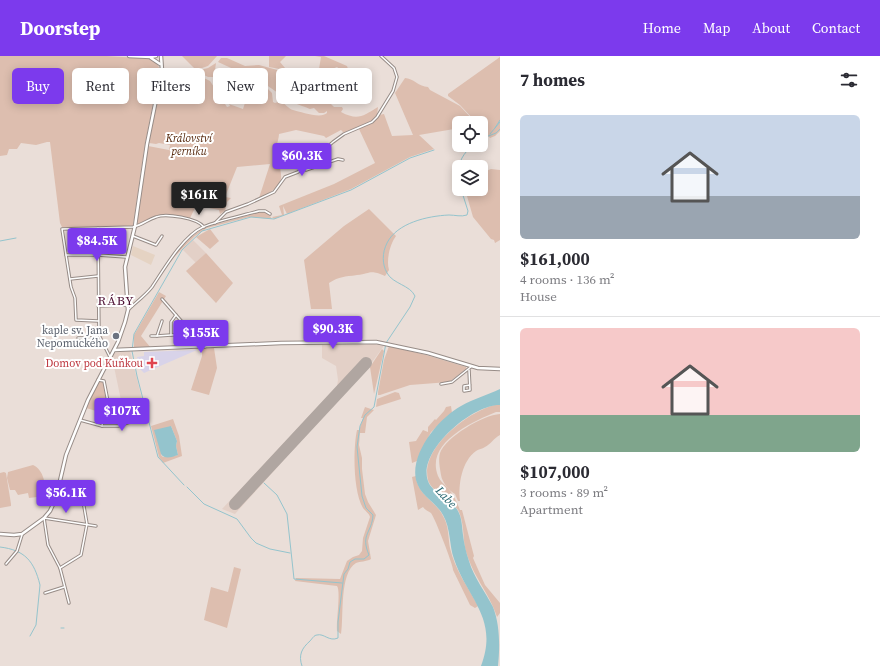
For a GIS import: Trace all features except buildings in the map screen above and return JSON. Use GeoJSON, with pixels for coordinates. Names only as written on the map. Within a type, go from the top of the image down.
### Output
{"type":"FeatureCollection","features":[{"type":"Feature","properties":{"kind":"street"},"geometry":{"type":"LineString","coordinates":[[129,56],[156,56]]}},
{"type":"Feature","properties":{"kind":"street"},"geometry":{"type":"LineString","coordinates":[[0,534],[22,534],[44,518],[50,511],[55,500],[64,460],[80,420],[98,380],[114,350],[125,322],[128,305],[125,271],[135,226],[147,144],[162,70],[161,56]]}},
{"type":"Feature","properties":{"kind":"street"},"geometry":{"type":"LineString","coordinates":[[215,223],[226,212],[274,192],[285,178],[303,168],[319,152],[344,134],[372,122],[377,117],[393,91],[397,77],[394,68],[381,56]]}},
{"type":"Feature","properties":{"kind":"street"},"geometry":{"type":"LineString","coordinates":[[151,57],[161,65]]}},
{"type":"Feature","properties":{"kind":"street"},"geometry":{"type":"LineString","coordinates":[[303,168],[306,170],[338,159],[343,160]]}},
{"type":"Feature","properties":{"kind":"street"},"geometry":{"type":"LineString","coordinates":[[128,310],[151,288],[161,270],[185,242],[204,227],[261,211],[266,211],[270,214]]}},
{"type":"Feature","properties":{"kind":"street"},"geometry":{"type":"LineString","coordinates":[[98,321],[76,320],[76,298],[70,279],[62,230],[135,226],[142,225],[156,217],[166,216],[191,220],[201,224],[204,227]]}},
{"type":"Feature","properties":{"kind":"street"},"geometry":{"type":"LineString","coordinates":[[98,228],[99,338],[110,357]]}},
{"type":"Feature","properties":{"kind":"street"},"geometry":{"type":"LineString","coordinates":[[133,236],[156,245],[162,236]]}},
{"type":"Feature","properties":{"kind":"street"},"geometry":{"type":"LineString","coordinates":[[66,255],[128,257]]}},
{"type":"Feature","properties":{"kind":"street"},"geometry":{"type":"LineString","coordinates":[[70,279],[98,276]]}},
{"type":"Feature","properties":{"kind":"street"},"geometry":{"type":"LineString","coordinates":[[162,300],[183,323]]}},
{"type":"Feature","properties":{"kind":"street"},"geometry":{"type":"LineString","coordinates":[[98,306],[128,305]]}},
{"type":"Feature","properties":{"kind":"street"},"geometry":{"type":"LineString","coordinates":[[171,335],[171,323],[176,315]]}},
{"type":"Feature","properties":{"kind":"street"},"geometry":{"type":"LineString","coordinates":[[157,336],[162,322]]}},
{"type":"Feature","properties":{"kind":"street"},"geometry":{"type":"LineString","coordinates":[[151,336],[205,334],[205,347]]}},
{"type":"Feature","properties":{"kind":"street"},"geometry":{"type":"LineString","coordinates":[[78,338],[99,338]]}},
{"type":"Feature","properties":{"kind":"street"},"geometry":{"type":"LineString","coordinates":[[114,350],[298,343],[376,342],[387,343],[472,366],[500,369]]}},
{"type":"Feature","properties":{"kind":"street"},"geometry":{"type":"LineString","coordinates":[[441,384],[452,382],[469,370],[472,366]]}},
{"type":"Feature","properties":{"kind":"street"},"geometry":{"type":"LineString","coordinates":[[469,370],[470,385]]}},
{"type":"Feature","properties":{"kind":"street"},"geometry":{"type":"LineString","coordinates":[[98,380],[104,381],[109,406],[104,415],[102,426]]}},
{"type":"Feature","properties":{"kind":"street"},"geometry":{"type":"LineString","coordinates":[[80,420],[102,426],[118,426],[139,419]]}},
{"type":"Feature","properties":{"kind":"street"},"geometry":{"type":"LineString","coordinates":[[60,568],[81,557],[87,525],[81,489]]}},
{"type":"Feature","properties":{"kind":"street"},"geometry":{"type":"LineString","coordinates":[[44,518],[96,526]]}},
{"type":"Feature","properties":{"kind":"street"},"geometry":{"type":"LineString","coordinates":[[44,518],[48,545],[60,568],[69,603]]}},
{"type":"Feature","properties":{"kind":"street"},"geometry":{"type":"LineString","coordinates":[[6,564],[17,550],[22,534]]}},
{"type":"Feature","properties":{"kind":"street"},"geometry":{"type":"LineString","coordinates":[[45,593],[65,587]]}},
{"type":"Feature","properties":{"kind":"shaded area"},"geometry":{"type":"Polygon","coordinates":[[[193,240],[206,253],[196,263],[183,250],[193,240]]]}},
{"type":"Feature","properties":{"kind":"shaded area"},"geometry":{"type":"Polygon","coordinates":[[[133,246],[155,255],[151,265],[131,255],[133,246]]]}},
{"type":"Feature","properties":{"kind":"shaded area"},"geometry":{"type":"Polygon","coordinates":[[[374,344],[383,347],[370,365],[235,514],[222,509],[337,386],[338,380],[336,366],[322,358],[322,345],[374,344]]]}},
{"type":"Feature","properties":{"kind":"shaded area","name":"Domov pod Kuňkou"},"geometry":{"type":"Polygon","coordinates":[[[197,350],[144,373],[140,369],[137,357],[144,356],[144,352],[197,350]]]}},
{"type":"Feature","properties":{"kind":"shaded area"},"geometry":{"type":"Polygon","coordinates":[[[130,351],[144,407],[127,411],[123,410],[112,357],[113,353],[130,351]]]}},
{"type":"Feature","properties":{"kind":"green space"},"geometry":{"type":"Polygon","coordinates":[[[0,56],[107,56],[154,59],[159,68],[137,68],[137,104],[153,104],[145,144],[133,226],[63,229],[60,223],[50,142],[36,145],[21,143],[17,149],[9,149],[7,155],[0,156],[0,56]]]}},
{"type":"Feature","properties":{"kind":"green space"},"geometry":{"type":"Polygon","coordinates":[[[182,56],[217,56],[208,66],[194,68],[182,56]]]}},
{"type":"Feature","properties":{"kind":"green space"},"geometry":{"type":"Polygon","coordinates":[[[269,56],[286,56],[280,62],[285,68],[269,67],[269,56]]]}},
{"type":"Feature","properties":{"kind":"green space"},"geometry":{"type":"Polygon","coordinates":[[[315,56],[324,56],[347,66],[348,68],[319,68],[321,57],[315,56]]]}},
{"type":"Feature","properties":{"kind":"green space"},"geometry":{"type":"Polygon","coordinates":[[[500,57],[500,131],[495,136],[490,138],[488,136],[488,116],[470,116],[460,105],[448,96],[448,94],[500,57]]]}},
{"type":"Feature","properties":{"kind":"green space"},"geometry":{"type":"Polygon","coordinates":[[[221,58],[227,58],[245,66],[259,65],[276,70],[276,92],[268,86],[268,68],[231,68],[218,62],[221,58]]]}},
{"type":"Feature","properties":{"kind":"green space"},"geometry":{"type":"Polygon","coordinates":[[[216,63],[215,68],[213,68],[213,77],[205,76],[205,69],[216,63]]]}},
{"type":"Feature","properties":{"kind":"green space","name":"Království perníku"},"geometry":{"type":"Polygon","coordinates":[[[205,78],[210,81],[213,86],[213,104],[225,104],[227,107],[230,106],[229,104],[243,109],[245,104],[268,104],[268,89],[272,93],[273,102],[276,104],[284,104],[291,109],[311,114],[324,115],[327,111],[324,113],[319,113],[314,108],[310,109],[296,104],[331,104],[334,107],[342,107],[343,109],[341,112],[356,117],[364,115],[378,107],[377,116],[371,121],[344,133],[341,130],[326,138],[324,136],[296,130],[279,134],[277,146],[281,171],[280,182],[277,187],[259,198],[270,164],[237,167],[225,197],[231,198],[227,202],[225,211],[220,214],[219,210],[197,204],[190,218],[158,215],[137,225],[148,146],[169,150],[170,145],[149,143],[157,104],[205,104],[205,78]]]}},
{"type":"Feature","properties":{"kind":"green space"},"geometry":{"type":"Polygon","coordinates":[[[405,78],[408,78],[422,86],[428,87],[430,90],[460,106],[469,116],[452,116],[452,129],[419,135],[434,149],[410,157],[351,189],[287,214],[283,206],[284,215],[274,219],[272,217],[282,215],[279,206],[334,184],[375,163],[359,129],[373,122],[379,115],[384,114],[392,136],[413,135],[395,93],[405,78]]]}},
{"type":"Feature","properties":{"kind":"green space"},"geometry":{"type":"Polygon","coordinates":[[[488,170],[500,170],[500,240],[495,243],[473,217],[467,196],[488,196],[488,170]]]}},
{"type":"Feature","properties":{"kind":"green space"},"geometry":{"type":"Polygon","coordinates":[[[369,209],[396,236],[389,252],[389,270],[385,276],[370,272],[336,279],[329,283],[332,309],[311,309],[304,260],[344,226],[369,209]]]}},
{"type":"Feature","properties":{"kind":"green space"},"geometry":{"type":"Polygon","coordinates":[[[263,211],[268,213],[272,219],[249,217],[207,228],[195,236],[168,263],[185,243],[206,227],[263,211]]]}},
{"type":"Feature","properties":{"kind":"green space"},"geometry":{"type":"Polygon","coordinates":[[[210,229],[219,241],[210,249],[196,237],[210,229]]]}},
{"type":"Feature","properties":{"kind":"green space"},"geometry":{"type":"Polygon","coordinates":[[[206,253],[233,283],[216,303],[186,271],[206,253]]]}},
{"type":"Feature","properties":{"kind":"green space"},"geometry":{"type":"Polygon","coordinates":[[[159,292],[166,296],[141,336],[151,348],[134,348],[134,335],[159,292]]]}},
{"type":"Feature","properties":{"kind":"green space"},"geometry":{"type":"Polygon","coordinates":[[[389,346],[426,355],[466,367],[466,369],[449,382],[410,385],[378,395],[384,360],[389,346]]]}},
{"type":"Feature","properties":{"kind":"green space"},"geometry":{"type":"Polygon","coordinates":[[[202,348],[214,348],[217,368],[209,395],[191,390],[202,356],[202,348]]]}},
{"type":"Feature","properties":{"kind":"green space"},"geometry":{"type":"Polygon","coordinates":[[[382,349],[384,351],[374,394],[370,367],[382,349]]]}},
{"type":"Feature","properties":{"kind":"green space"},"geometry":{"type":"Polygon","coordinates":[[[99,382],[103,382],[107,399],[99,400],[100,405],[108,404],[103,413],[86,408],[99,382]]]}},
{"type":"Feature","properties":{"kind":"green space"},"geometry":{"type":"Polygon","coordinates":[[[395,392],[399,393],[401,399],[376,407],[377,399],[395,392]]]}},
{"type":"Feature","properties":{"kind":"green space"},"geometry":{"type":"Polygon","coordinates":[[[495,405],[500,405],[500,412],[496,412],[464,428],[453,435],[444,444],[438,453],[436,464],[439,478],[452,493],[460,510],[462,510],[474,556],[473,558],[485,585],[500,603],[500,613],[497,617],[494,608],[476,576],[468,558],[458,510],[433,488],[428,480],[428,468],[431,456],[439,444],[460,423],[472,415],[495,405]]]}},
{"type":"Feature","properties":{"kind":"green space"},"geometry":{"type":"Polygon","coordinates":[[[451,406],[452,413],[431,432],[417,461],[412,463],[409,442],[416,441],[423,430],[428,432],[428,427],[435,419],[436,420],[446,407],[451,406]]]}},
{"type":"Feature","properties":{"kind":"green space"},"geometry":{"type":"Polygon","coordinates":[[[365,407],[374,410],[367,417],[365,433],[360,433],[359,445],[362,458],[365,494],[376,515],[368,541],[371,559],[356,563],[351,568],[347,576],[343,596],[341,634],[337,631],[339,594],[337,586],[295,581],[296,578],[340,579],[347,561],[359,555],[362,551],[363,538],[370,517],[363,508],[357,491],[355,448],[357,430],[359,430],[365,407]]]}},
{"type":"Feature","properties":{"kind":"green space"},"geometry":{"type":"Polygon","coordinates":[[[500,414],[500,435],[487,446],[471,455],[464,467],[460,480],[460,501],[458,501],[455,494],[450,491],[442,478],[439,461],[440,453],[450,440],[466,428],[484,418],[500,414]]]}},
{"type":"Feature","properties":{"kind":"green space"},"geometry":{"type":"Polygon","coordinates":[[[173,419],[179,436],[182,456],[163,463],[159,457],[151,426],[173,419]],[[171,426],[161,455],[163,457],[178,455],[176,446],[177,441],[171,426]]]}},
{"type":"Feature","properties":{"kind":"green space"},"geometry":{"type":"Polygon","coordinates":[[[33,465],[40,470],[44,478],[45,496],[29,498],[28,493],[18,495],[15,490],[10,490],[7,478],[8,472],[33,465]]]}},
{"type":"Feature","properties":{"kind":"green space"},"geometry":{"type":"Polygon","coordinates":[[[0,473],[6,473],[11,506],[0,508],[0,473]]]}},
{"type":"Feature","properties":{"kind":"green space"},"geometry":{"type":"Polygon","coordinates":[[[416,476],[417,483],[423,493],[436,506],[445,520],[452,556],[458,571],[478,606],[475,608],[470,605],[453,570],[444,542],[431,513],[423,507],[418,510],[412,477],[416,476]]]}},
{"type":"Feature","properties":{"kind":"green space"},"geometry":{"type":"Polygon","coordinates":[[[234,567],[241,569],[227,628],[204,620],[211,587],[228,592],[234,567]]]}},
{"type":"Feature","properties":{"kind":"water"},"geometry":{"type":"Polygon","coordinates":[[[500,389],[500,405],[476,412],[450,431],[431,456],[427,469],[428,481],[430,485],[458,511],[462,523],[465,548],[471,567],[493,607],[497,621],[499,636],[498,666],[481,666],[486,649],[486,635],[480,610],[454,559],[446,520],[440,510],[424,495],[418,486],[415,470],[417,459],[428,437],[444,419],[475,399],[500,389]]]}},
{"type":"Feature","properties":{"kind":"water"},"geometry":{"type":"Polygon","coordinates":[[[171,426],[177,441],[176,446],[178,455],[164,457],[161,454],[154,430],[171,426]]]}},
{"type":"Feature","properties":{"kind":"waterway"},"geometry":{"type":"LineString","coordinates":[[495,128],[500,120]]}},
{"type":"Feature","properties":{"kind":"waterway"},"geometry":{"type":"LineString","coordinates":[[490,134],[500,122]]}},
{"type":"Feature","properties":{"kind":"waterway"},"geometry":{"type":"LineString","coordinates":[[488,136],[496,133],[500,129]]}},
{"type":"Feature","properties":{"kind":"waterway"},"geometry":{"type":"LineString","coordinates":[[184,485],[158,457],[132,351],[134,334],[182,250],[202,231],[251,217],[274,219],[351,190],[410,158],[434,150]]}},
{"type":"Feature","properties":{"kind":"waterway"},"geometry":{"type":"LineString","coordinates":[[461,160],[466,152]]}},
{"type":"Feature","properties":{"kind":"waterway"},"geometry":{"type":"LineString","coordinates":[[302,666],[300,658],[302,652],[314,636],[322,635],[332,639],[338,638],[338,622],[344,574],[348,569],[350,562],[355,559],[364,559],[369,555],[366,538],[373,515],[366,508],[362,496],[357,447],[360,426],[365,415],[374,407],[386,343],[410,307],[415,296],[409,289],[393,280],[385,270],[383,262],[385,247],[398,230],[414,222],[431,217],[467,215],[468,211],[463,196]]}},
{"type":"Feature","properties":{"kind":"waterway"},"geometry":{"type":"LineString","coordinates":[[0,241],[16,238]]}},
{"type":"Feature","properties":{"kind":"waterway"},"geometry":{"type":"LineString","coordinates":[[264,483],[277,495],[287,514],[294,579],[342,583]]}},
{"type":"Feature","properties":{"kind":"waterway"},"geometry":{"type":"LineString","coordinates":[[187,487],[204,504],[237,519],[256,543],[270,549],[290,553]]}},
{"type":"Feature","properties":{"kind":"waterway"},"geometry":{"type":"LineString","coordinates":[[0,547],[22,554],[31,563],[38,577],[40,585],[36,625],[30,636]]}},
{"type":"Feature","properties":{"kind":"runway"},"geometry":{"type":"LineString","coordinates":[[235,504],[366,363]]}},
{"type":"Feature","properties":{"kind":"place","name":"kaple sv. Jana Nepomuckého"},"geometry":{"type":"Point","coordinates":[116,336]}},
{"type":"Feature","properties":{"kind":"place","name":"Domov pod Kuňkou"},"geometry":{"type":"Point","coordinates":[152,363]}},
{"type":"Feature","properties":{"kind":"district","name":"RÁBY"},"geometry":{"type":"Point","coordinates":[116,300]}},
{"type":"Feature","properties":{"kind":"water label","name":"Labe"},"geometry":{"type":"Point","coordinates":[446,497]}}]}
